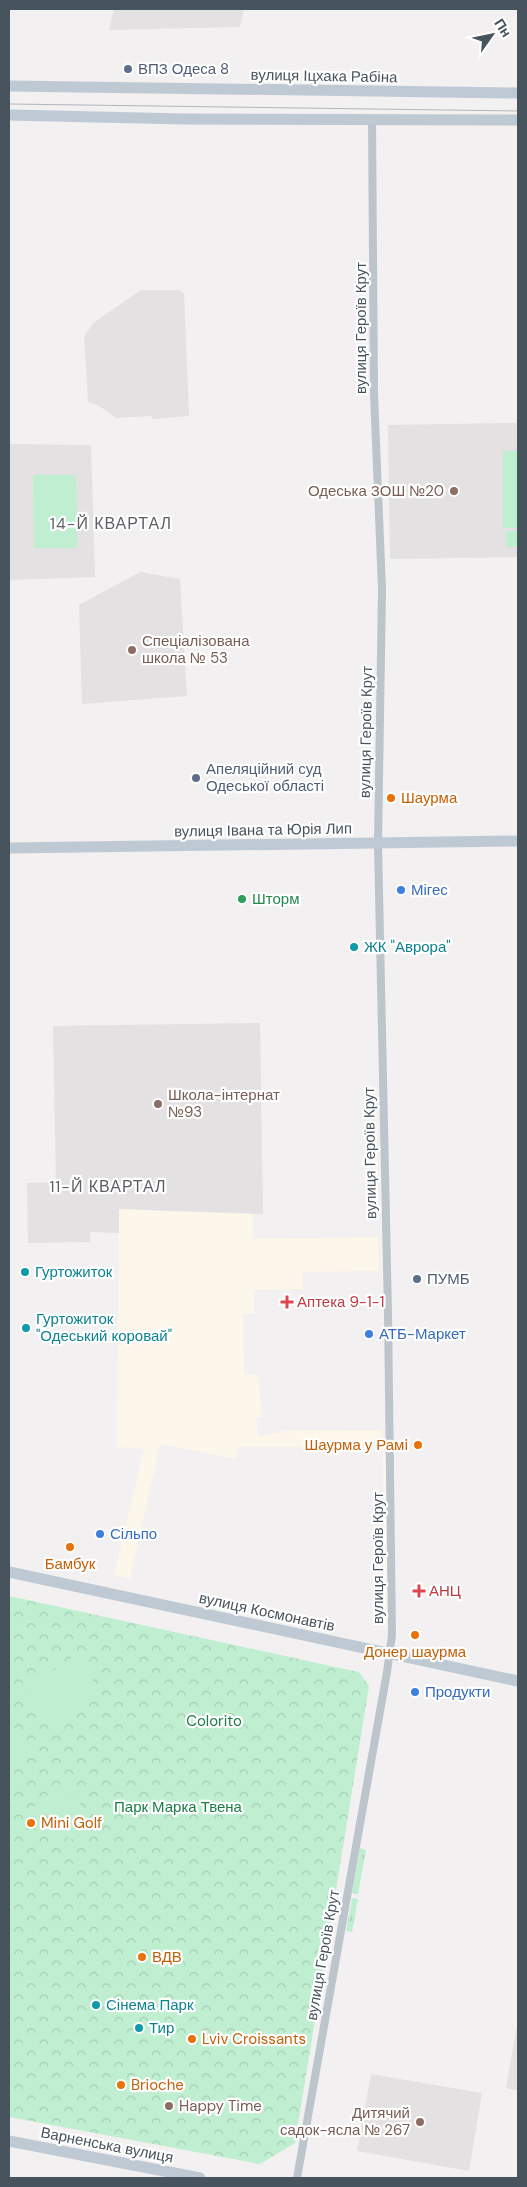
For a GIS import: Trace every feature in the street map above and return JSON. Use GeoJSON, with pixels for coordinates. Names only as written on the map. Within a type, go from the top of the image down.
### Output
{"type":"FeatureCollection","features":[{"type":"Feature","properties":{"kind":"main road","name":"вулиця Іцхака Рабіна"},"geometry":{"type":"LineString","coordinates":[[9,86],[518,93]]}},
{"type":"Feature","properties":{"kind":"main road"},"geometry":{"type":"LineString","coordinates":[[9,115],[184,119],[518,120]]}},
{"type":"Feature","properties":{"kind":"main road","name":"вулиця Івана та Юрія Лип"},"geometry":{"type":"LineString","coordinates":[[9,848],[518,841]]}},
{"type":"Feature","properties":{"kind":"main road","name":"вулиця Космонавтів"},"geometry":{"type":"LineString","coordinates":[[9,1572],[518,1681]]}},
{"type":"Feature","properties":{"kind":"main road","name":"Варненська вулиця"},"geometry":{"type":"LineString","coordinates":[[9,2141],[200,2178]]}},
{"type":"Feature","properties":{"kind":"street","name":"вулиця Героїв Крут"},"geometry":{"type":"LineString","coordinates":[[296,2178],[390,1653],[392,1515],[378,844],[382,590],[374,394],[372,119]]}},
{"type":"Feature","properties":{"kind":"shaded area"},"geometry":{"type":"Polygon","coordinates":[[[114,9],[244,9],[240,27],[109,30],[114,9]]]}},
{"type":"Feature","properties":{"kind":"shaded area"},"geometry":{"type":"Polygon","coordinates":[[[141,290],[180,290],[184,294],[189,416],[153,419],[151,416],[116,418],[98,405],[88,402],[84,337],[93,323],[141,290]]]}},
{"type":"Feature","properties":{"kind":"shaded area","name":"Одеська ЗОШ №20"},"geometry":{"type":"Polygon","coordinates":[[[518,423],[518,557],[390,559],[388,425],[518,423]]]}},
{"type":"Feature","properties":{"kind":"shaded area"},"geometry":{"type":"Polygon","coordinates":[[[9,444],[91,445],[95,577],[9,580],[9,444]]]}},
{"type":"Feature","properties":{"kind":"shaded area","name":"Спеціалізована школа № 53"},"geometry":{"type":"Polygon","coordinates":[[[140,572],[180,579],[187,696],[82,704],[79,605],[140,572]]]}},
{"type":"Feature","properties":{"kind":"shaded area","name":"Школа-інтернат №93"},"geometry":{"type":"Polygon","coordinates":[[[260,1023],[263,1214],[119,1209],[119,1233],[90,1232],[90,1242],[28,1243],[27,1183],[56,1182],[53,1026],[260,1023]]]}},
{"type":"Feature","properties":{"kind":"shaded area"},"geometry":{"type":"Polygon","coordinates":[[[119,1209],[253,1214],[253,1239],[378,1237],[379,1271],[303,1272],[303,1289],[254,1290],[254,1313],[243,1314],[244,1375],[258,1375],[262,1417],[256,1417],[258,1437],[285,1431],[382,1430],[383,1445],[387,1451],[388,1626],[385,1628],[383,1448],[238,1447],[236,1459],[160,1444],[130,1579],[114,1575],[144,1449],[117,1447],[119,1209]]]}},
{"type":"Feature","properties":{"kind":"shaded area"},"geometry":{"type":"Polygon","coordinates":[[[518,2020],[518,2091],[506,2088],[518,2020]]]}},
{"type":"Feature","properties":{"kind":"shaded area","name":"Дитячий садок-ясла № 267"},"geometry":{"type":"Polygon","coordinates":[[[371,2074],[482,2093],[469,2171],[357,2151],[371,2074]]]}},
{"type":"Feature","properties":{"kind":"green space"},"geometry":{"type":"Polygon","coordinates":[[[503,451],[518,451],[518,528],[503,528],[503,451]]]}},
{"type":"Feature","properties":{"kind":"green space"},"geometry":{"type":"Polygon","coordinates":[[[33,475],[76,475],[77,548],[34,548],[33,475]]]}},
{"type":"Feature","properties":{"kind":"green space"},"geometry":{"type":"Polygon","coordinates":[[[506,531],[518,531],[518,547],[506,547],[506,531]]]}},
{"type":"Feature","properties":{"kind":"green space","name":"Парк Марка Твена"},"geometry":{"type":"Polygon","coordinates":[[[9,1596],[359,1672],[369,1686],[295,2143],[260,2164],[9,2117],[9,1596]]]}},
{"type":"Feature","properties":{"kind":"green space"},"geometry":{"type":"Polygon","coordinates":[[[76,1655],[101,1692],[49,1727],[24,1690],[76,1655]]]}},
{"type":"Feature","properties":{"kind":"green space"},"geometry":{"type":"Polygon","coordinates":[[[9,1720],[35,1753],[9,1774],[9,1720]]]}},
{"type":"Feature","properties":{"kind":"green space"},"geometry":{"type":"Polygon","coordinates":[[[63,1782],[88,1814],[74,1831],[83,1836],[81,1841],[49,1833],[53,1817],[33,1808],[63,1782]]]}},
{"type":"Feature","properties":{"kind":"green space"},"geometry":{"type":"Polygon","coordinates":[[[360,1848],[366,1850],[358,1894],[352,1893],[360,1848]]]}},
{"type":"Feature","properties":{"kind":"green space"},"geometry":{"type":"Polygon","coordinates":[[[352,1898],[358,1899],[352,1932],[346,1931],[352,1898]]]}},
{"type":"Feature","properties":{"kind":"tram line"},"geometry":{"type":"LineString","coordinates":[[9,104],[518,111]]}},
{"type":"Feature","properties":{"kind":"place","name":"ВПЗ Одеса 8"},"geometry":{"type":"Point","coordinates":[128,69]}},
{"type":"Feature","properties":{"kind":"place","name":"Одеська ЗОШ №20"},"geometry":{"type":"Point","coordinates":[454,491]}},
{"type":"Feature","properties":{"kind":"place","name":"Спеціалізована школа № 53"},"geometry":{"type":"Point","coordinates":[132,650]}},
{"type":"Feature","properties":{"kind":"place","name":"Апеляційний суд Одеської області"},"geometry":{"type":"Point","coordinates":[196,778]}},
{"type":"Feature","properties":{"kind":"place","name":"Шаурма"},"geometry":{"type":"Point","coordinates":[391,798]}},
{"type":"Feature","properties":{"kind":"place","name":"Мігес"},"geometry":{"type":"Point","coordinates":[401,890]}},
{"type":"Feature","properties":{"kind":"place","name":"Шторм"},"geometry":{"type":"Point","coordinates":[242,899]}},
{"type":"Feature","properties":{"kind":"place","name":"ЖК \"Аврора\""},"geometry":{"type":"Point","coordinates":[354,947]}},
{"type":"Feature","properties":{"kind":"place","name":"Школа-інтернат №93"},"geometry":{"type":"Point","coordinates":[158,1104]}},
{"type":"Feature","properties":{"kind":"place","name":"Гуртожиток"},"geometry":{"type":"Point","coordinates":[25,1272]}},
{"type":"Feature","properties":{"kind":"place","name":"ПУМБ"},"geometry":{"type":"Point","coordinates":[417,1279]}},
{"type":"Feature","properties":{"kind":"place","name":"Аптека 9-1-1"},"geometry":{"type":"Point","coordinates":[287,1302]}},
{"type":"Feature","properties":{"kind":"place","name":"Гуртожиток \"Одеський коровай\""},"geometry":{"type":"Point","coordinates":[26,1328]}},
{"type":"Feature","properties":{"kind":"place","name":"АТБ-Маркет"},"geometry":{"type":"Point","coordinates":[369,1334]}},
{"type":"Feature","properties":{"kind":"place","name":"Шаурма у Рамi"},"geometry":{"type":"Point","coordinates":[418,1445]}},
{"type":"Feature","properties":{"kind":"place","name":"Сільпо"},"geometry":{"type":"Point","coordinates":[100,1534]}},
{"type":"Feature","properties":{"kind":"place","name":"Бамбук"},"geometry":{"type":"Point","coordinates":[70,1547]}},
{"type":"Feature","properties":{"kind":"place","name":"АНЦ"},"geometry":{"type":"Point","coordinates":[419,1591]}},
{"type":"Feature","properties":{"kind":"place","name":"Донер шаурма"},"geometry":{"type":"Point","coordinates":[415,1635]}},
{"type":"Feature","properties":{"kind":"place","name":"Продукти"},"geometry":{"type":"Point","coordinates":[415,1692]}},
{"type":"Feature","properties":{"kind":"place","name":"Mini Golf"},"geometry":{"type":"Point","coordinates":[31,1823]}},
{"type":"Feature","properties":{"kind":"place","name":"ВДВ"},"geometry":{"type":"Point","coordinates":[142,1957]}},
{"type":"Feature","properties":{"kind":"place","name":"Сінема Парк"},"geometry":{"type":"Point","coordinates":[96,2005]}},
{"type":"Feature","properties":{"kind":"place","name":"Тир"},"geometry":{"type":"Point","coordinates":[139,2028]}},
{"type":"Feature","properties":{"kind":"place","name":"Lviv Croissants"},"geometry":{"type":"Point","coordinates":[192,2039]}},
{"type":"Feature","properties":{"kind":"place","name":"Brioche"},"geometry":{"type":"Point","coordinates":[121,2085]}},
{"type":"Feature","properties":{"kind":"place","name":"Happy Time"},"geometry":{"type":"Point","coordinates":[169,2106]}},
{"type":"Feature","properties":{"kind":"place","name":"Дитячий садок-ясла № 267"},"geometry":{"type":"Point","coordinates":[420,2122]}},
{"type":"Feature","properties":{"kind":"district","name":"14-Й КВАРТАЛ"},"geometry":{"type":"Point","coordinates":[111,523]}},
{"type":"Feature","properties":{"kind":"district","name":"11-Й КВАРТАЛ"},"geometry":{"type":"Point","coordinates":[108,1186]}},
{"type":"Feature","properties":{"kind":"park label","name":"Colorito"},"geometry":{"type":"Point","coordinates":[214,1721]}}]}
